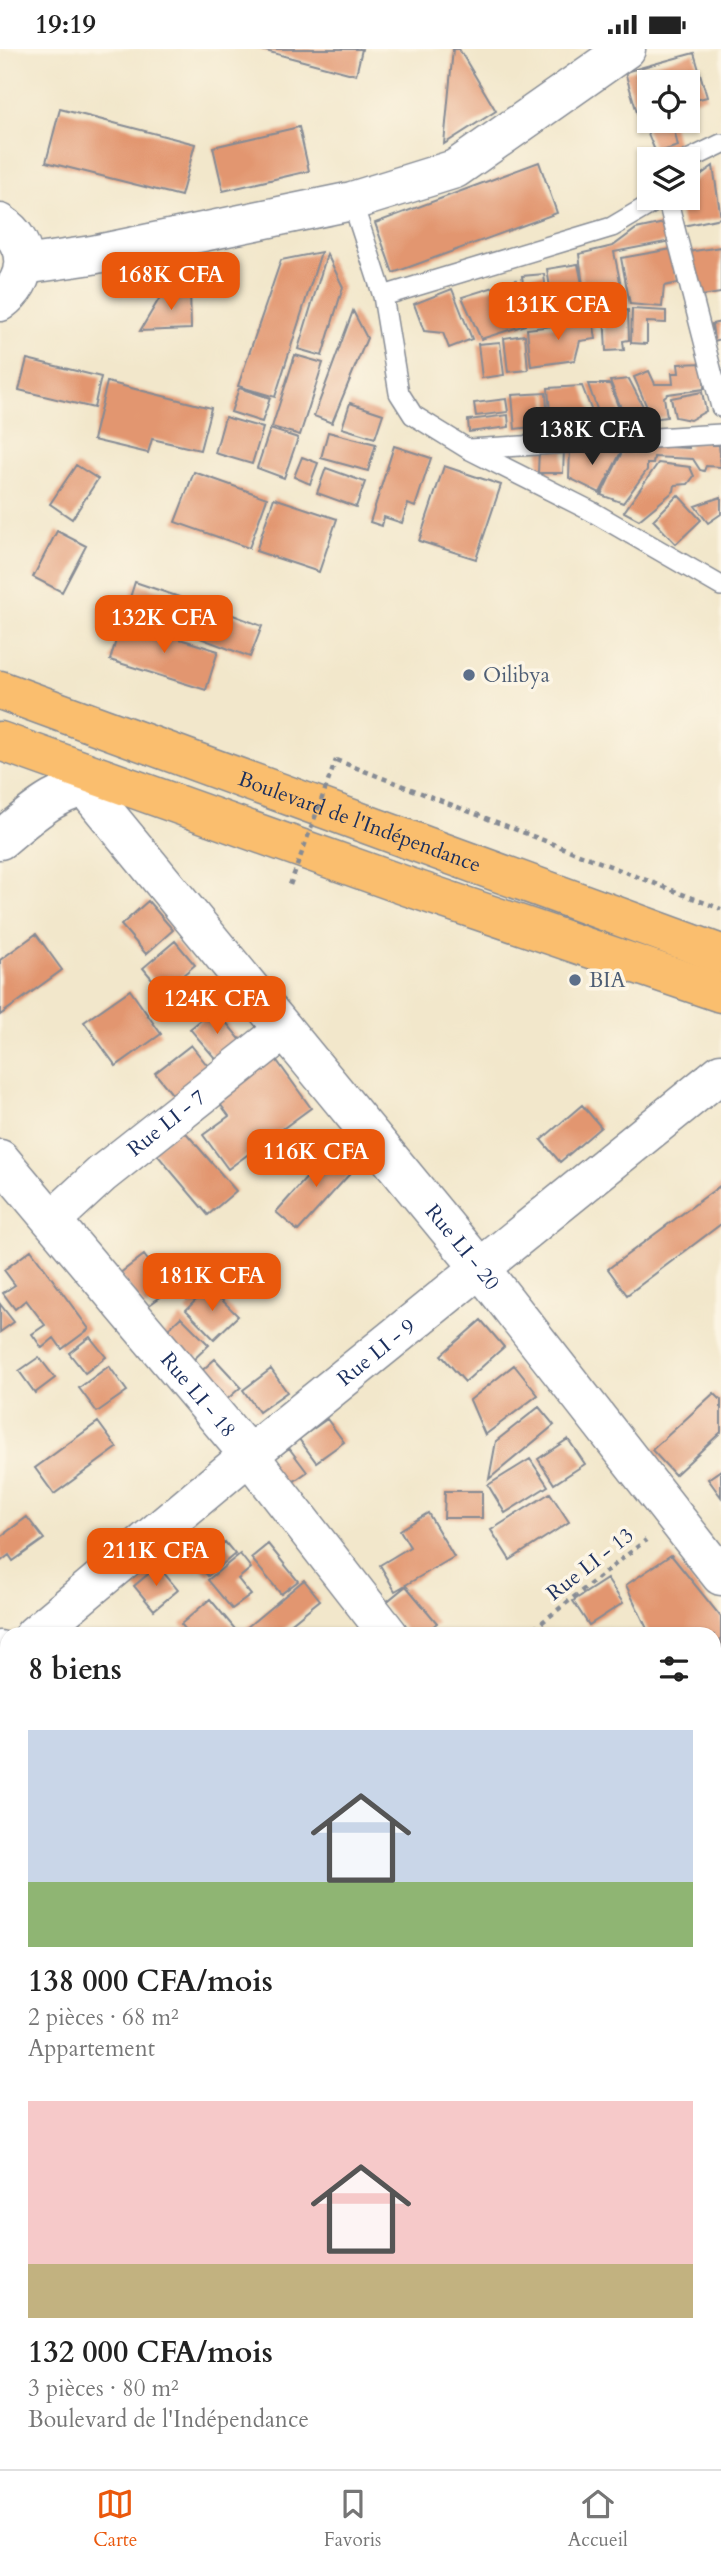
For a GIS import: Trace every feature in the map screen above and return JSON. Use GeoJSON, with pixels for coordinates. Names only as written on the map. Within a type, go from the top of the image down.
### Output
{"type":"FeatureCollection","features":[{"type":"Feature","properties":{"kind":"main road","name":"Boulevard de l'Indépendance"},"geometry":{"type":"LineString","coordinates":[[0,690],[721,954]]}},
{"type":"Feature","properties":{"kind":"main road","name":"Boulevard de l'Indépendance"},"geometry":{"type":"LineString","coordinates":[[0,741],[97,783],[721,993]]}},
{"type":"Feature","properties":{"kind":"street"},"geometry":{"type":"LineString","coordinates":[[24,265],[92,255],[352,201],[455,169],[626,49]]}},
{"type":"Feature","properties":{"kind":"street"},"geometry":{"type":"LineString","coordinates":[[0,223],[18,240],[24,265],[17,286],[0,302]]}},
{"type":"Feature","properties":{"kind":"street"},"geometry":{"type":"LineString","coordinates":[[0,841],[41,807],[97,783]]}},
{"type":"Feature","properties":{"kind":"street","name":"Rue LI - 20"},"geometry":{"type":"LineString","coordinates":[[97,783],[284,1030],[480,1268],[673,1519],[721,1576]]}},
{"type":"Feature","properties":{"kind":"street","name":"Rue LI - 7"},"geometry":{"type":"LineString","coordinates":[[52,1220],[102,1174],[284,1030]]}},
{"type":"Feature","properties":{"kind":"street","name":"Rue LI - 9"},"geometry":{"type":"LineString","coordinates":[[44,1627],[249,1455],[719,1077]]}},
{"type":"Feature","properties":{"kind":"street","name":"Rue LI - 18"},"geometry":{"type":"LineString","coordinates":[[0,1159],[249,1455],[383,1627]]}},
{"type":"Feature","properties":{"kind":"lane"},"geometry":{"type":"LineString","coordinates":[[700,154],[721,144]]}},
{"type":"Feature","properties":{"kind":"lane"},"geometry":{"type":"LineString","coordinates":[[352,201],[383,296],[399,393],[412,415],[468,449],[591,511],[721,586]]}},
{"type":"Feature","properties":{"kind":"lane"},"geometry":{"type":"LineString","coordinates":[[383,296],[612,227],[641,210]]}},
{"type":"Feature","properties":{"kind":"lane"},"geometry":{"type":"LineString","coordinates":[[670,210],[721,407]]}},
{"type":"Feature","properties":{"kind":"lane"},"geometry":{"type":"LineString","coordinates":[[468,449],[721,434]]}},
{"type":"Feature","properties":{"kind":"path"},"geometry":{"type":"LineString","coordinates":[[290,885],[336,760],[721,909]]}},
{"type":"Feature","properties":{"kind":"path","name":"Rue LI - 13"},"geometry":{"type":"LineString","coordinates":[[536,1627],[673,1519]]}},
{"type":"Feature","properties":{"kind":"building"},"geometry":{"type":"Polygon","coordinates":[[[258,49],[362,49],[356,75],[258,49]]]}},
{"type":"Feature","properties":{"kind":"building"},"geometry":{"type":"Polygon","coordinates":[[[453,49],[459,49],[496,111],[444,144],[453,49]]]}},
{"type":"Feature","properties":{"kind":"building"},"geometry":{"type":"Polygon","coordinates":[[[694,53],[699,70],[637,70],[637,113],[625,72],[694,53]]]}},
{"type":"Feature","properties":{"kind":"building"},"geometry":{"type":"Polygon","coordinates":[[[700,73],[707,97],[700,99],[700,73]]]}},
{"type":"Feature","properties":{"kind":"building"},"geometry":{"type":"Polygon","coordinates":[[[60,109],[195,144],[181,196],[46,162],[60,109]]]}},
{"type":"Feature","properties":{"kind":"building"},"geometry":{"type":"Polygon","coordinates":[[[299,127],[309,171],[223,191],[213,147],[299,127]]]}},
{"type":"Feature","properties":{"kind":"building"},"geometry":{"type":"Polygon","coordinates":[[[648,133],[675,133],[678,146],[653,147],[648,133]]]}},
{"type":"Feature","properties":{"kind":"building"},"geometry":{"type":"Polygon","coordinates":[[[539,162],[557,213],[393,273],[375,223],[539,162]]]}},
{"type":"Feature","properties":{"kind":"building"},"geometry":{"type":"Polygon","coordinates":[[[713,166],[721,218],[683,226],[680,210],[700,210],[700,175],[713,166]]]}},
{"type":"Feature","properties":{"kind":"building"},"geometry":{"type":"Polygon","coordinates":[[[669,222],[671,241],[614,252],[625,305],[585,308],[586,312],[555,318],[547,269],[578,264],[584,294],[579,254],[613,246],[636,229],[669,222]]]}},
{"type":"Feature","properties":{"kind":"building"},"geometry":{"type":"Polygon","coordinates":[[[721,247],[721,293],[694,297],[687,252],[721,247]]]}},
{"type":"Feature","properties":{"kind":"building"},"geometry":{"type":"Polygon","coordinates":[[[672,249],[678,283],[664,286],[662,307],[630,304],[621,258],[672,249]]]}},
{"type":"Feature","properties":{"kind":"building"},"geometry":{"type":"Polygon","coordinates":[[[321,252],[275,397],[238,386],[281,260],[321,252]]]}},
{"type":"Feature","properties":{"kind":"building"},"geometry":{"type":"Polygon","coordinates":[[[327,254],[343,287],[322,356],[298,349],[327,254]]]}},
{"type":"Feature","properties":{"kind":"building"},"geometry":{"type":"Polygon","coordinates":[[[544,274],[549,320],[528,322],[522,276],[544,274]]]}},
{"type":"Feature","properties":{"kind":"building"},"geometry":{"type":"Polygon","coordinates":[[[516,280],[525,325],[481,339],[462,297],[516,280]]]}},
{"type":"Feature","properties":{"kind":"building"},"geometry":{"type":"Polygon","coordinates":[[[190,288],[191,329],[140,331],[165,289],[190,288]]]}},
{"type":"Feature","properties":{"kind":"building"},"geometry":{"type":"Polygon","coordinates":[[[452,289],[472,339],[449,348],[443,333],[424,331],[414,304],[452,289]]]}},
{"type":"Feature","properties":{"kind":"building"},"geometry":{"type":"Polygon","coordinates":[[[632,309],[666,311],[666,323],[647,322],[647,344],[631,343],[632,309]]]}},
{"type":"Feature","properties":{"kind":"building"},"geometry":{"type":"Polygon","coordinates":[[[628,310],[629,340],[623,341],[624,350],[606,351],[604,312],[628,310]]]}},
{"type":"Feature","properties":{"kind":"building"},"geometry":{"type":"Polygon","coordinates":[[[353,311],[367,338],[332,423],[314,416],[353,311]]]}},
{"type":"Feature","properties":{"kind":"building"},"geometry":{"type":"Polygon","coordinates":[[[593,321],[596,339],[580,341],[575,360],[531,366],[527,329],[593,321]]]}},
{"type":"Feature","properties":{"kind":"building"},"geometry":{"type":"Polygon","coordinates":[[[721,322],[721,339],[714,341],[712,324],[721,322]]]}},
{"type":"Feature","properties":{"kind":"building"},"geometry":{"type":"Polygon","coordinates":[[[525,335],[528,370],[508,372],[504,338],[525,335]]]}},
{"type":"Feature","properties":{"kind":"building"},"geometry":{"type":"Polygon","coordinates":[[[500,342],[504,375],[482,378],[478,344],[500,342]]]}},
{"type":"Feature","properties":{"kind":"building"},"geometry":{"type":"Polygon","coordinates":[[[295,355],[323,363],[300,435],[272,427],[295,355]]]}},
{"type":"Feature","properties":{"kind":"building"},"geometry":{"type":"Polygon","coordinates":[[[27,359],[101,377],[94,408],[19,390],[27,359]]]}},
{"type":"Feature","properties":{"kind":"building"},"geometry":{"type":"Polygon","coordinates":[[[705,363],[704,389],[668,394],[664,397],[667,417],[652,419],[634,377],[649,371],[655,384],[673,384],[672,373],[679,373],[678,364],[705,363]]]}},
{"type":"Feature","properties":{"kind":"building"},"geometry":{"type":"Polygon","coordinates":[[[629,379],[649,418],[625,418],[610,381],[629,379]]]}},
{"type":"Feature","properties":{"kind":"building"},"geometry":{"type":"Polygon","coordinates":[[[107,382],[211,408],[200,450],[152,439],[148,453],[93,440],[107,382]]]}},
{"type":"Feature","properties":{"kind":"building"},"geometry":{"type":"Polygon","coordinates":[[[588,384],[610,384],[623,420],[602,423],[588,384]]]}},
{"type":"Feature","properties":{"kind":"building"},"geometry":{"type":"Polygon","coordinates":[[[582,386],[596,422],[551,425],[548,388],[582,386]]]}},
{"type":"Feature","properties":{"kind":"building"},"geometry":{"type":"Polygon","coordinates":[[[239,388],[270,398],[262,422],[231,412],[239,388]]]}},
{"type":"Feature","properties":{"kind":"building"},"geometry":{"type":"Polygon","coordinates":[[[702,392],[706,411],[690,420],[675,417],[671,398],[702,392]]]}},
{"type":"Feature","properties":{"kind":"building"},"geometry":{"type":"Polygon","coordinates":[[[546,393],[548,425],[515,429],[512,395],[546,393]]]}},
{"type":"Feature","properties":{"kind":"building"},"geometry":{"type":"Polygon","coordinates":[[[506,399],[508,412],[476,416],[474,403],[506,399]]]}},
{"type":"Feature","properties":{"kind":"building"},"geometry":{"type":"Polygon","coordinates":[[[350,403],[383,414],[375,438],[342,428],[350,403]]]}},
{"type":"Feature","properties":{"kind":"building"},"geometry":{"type":"Polygon","coordinates":[[[508,415],[509,427],[469,432],[468,420],[508,415]]]}},
{"type":"Feature","properties":{"kind":"building"},"geometry":{"type":"Polygon","coordinates":[[[225,417],[263,428],[252,464],[215,453],[225,417]]]}},
{"type":"Feature","properties":{"kind":"building"},"geometry":{"type":"Polygon","coordinates":[[[270,429],[298,438],[284,478],[257,468],[270,429]]]}},
{"type":"Feature","properties":{"kind":"building"},"geometry":{"type":"Polygon","coordinates":[[[328,432],[376,444],[368,471],[321,458],[328,432]]]}},
{"type":"Feature","properties":{"kind":"building"},"geometry":{"type":"Polygon","coordinates":[[[714,440],[713,445],[719,445],[721,467],[706,466],[704,471],[700,470],[693,459],[654,457],[653,464],[647,464],[647,470],[623,503],[601,495],[622,452],[646,453],[646,446],[689,448],[689,443],[714,440]]]}},
{"type":"Feature","properties":{"kind":"building"},"geometry":{"type":"Polygon","coordinates":[[[394,446],[431,458],[415,507],[408,504],[402,523],[384,517],[382,526],[370,522],[394,446]]]}},
{"type":"Feature","properties":{"kind":"building"},"geometry":{"type":"Polygon","coordinates":[[[570,449],[621,452],[600,493],[569,478],[570,449]]]}},
{"type":"Feature","properties":{"kind":"building"},"geometry":{"type":"Polygon","coordinates":[[[539,450],[564,450],[563,473],[538,473],[539,450]]]}},
{"type":"Feature","properties":{"kind":"building"},"geometry":{"type":"Polygon","coordinates":[[[302,457],[318,463],[310,484],[294,477],[302,457]]]}},
{"type":"Feature","properties":{"kind":"building"},"geometry":{"type":"Polygon","coordinates":[[[658,463],[690,467],[694,476],[688,484],[675,485],[674,491],[639,520],[624,512],[658,463]]]}},
{"type":"Feature","properties":{"kind":"building"},"geometry":{"type":"Polygon","coordinates":[[[76,465],[98,479],[72,519],[50,504],[76,465]]]}},
{"type":"Feature","properties":{"kind":"building"},"geometry":{"type":"Polygon","coordinates":[[[444,466],[501,485],[476,559],[419,541],[444,466]]]}},
{"type":"Feature","properties":{"kind":"building"},"geometry":{"type":"Polygon","coordinates":[[[326,468],[365,482],[356,507],[317,493],[326,468]]]}},
{"type":"Feature","properties":{"kind":"building"},"geometry":{"type":"Polygon","coordinates":[[[194,472],[267,498],[249,548],[175,522],[194,472]]]}},
{"type":"Feature","properties":{"kind":"building"},"geometry":{"type":"Polygon","coordinates":[[[678,495],[701,520],[676,544],[653,520],[678,495]]]}},
{"type":"Feature","properties":{"kind":"building"},"geometry":{"type":"Polygon","coordinates":[[[721,497],[721,514],[708,523],[695,506],[721,497]]]}},
{"type":"Feature","properties":{"kind":"building"},"geometry":{"type":"Polygon","coordinates":[[[274,498],[337,519],[319,572],[256,551],[274,498]]]}},
{"type":"Feature","properties":{"kind":"building"},"geometry":{"type":"Polygon","coordinates":[[[57,531],[86,546],[62,592],[33,577],[57,531]]]}},
{"type":"Feature","properties":{"kind":"building"},"geometry":{"type":"Polygon","coordinates":[[[135,582],[188,600],[177,634],[124,616],[135,582]]]}},
{"type":"Feature","properties":{"kind":"building"},"geometry":{"type":"Polygon","coordinates":[[[212,607],[262,626],[250,657],[200,638],[212,607]]]}},
{"type":"Feature","properties":{"kind":"building"},"geometry":{"type":"Polygon","coordinates":[[[122,621],[218,651],[206,690],[110,660],[122,621]]]}},
{"type":"Feature","properties":{"kind":"building"},"geometry":{"type":"Polygon","coordinates":[[[148,901],[173,930],[146,954],[121,925],[148,901]]]}},
{"type":"Feature","properties":{"kind":"building"},"geometry":{"type":"Polygon","coordinates":[[[36,934],[62,970],[0,1015],[0,960],[36,934]]]}},
{"type":"Feature","properties":{"kind":"building"},"geometry":{"type":"Polygon","coordinates":[[[175,941],[195,965],[163,992],[143,968],[175,941]]]}},
{"type":"Feature","properties":{"kind":"building"},"geometry":{"type":"Polygon","coordinates":[[[130,990],[161,1034],[116,1066],[84,1022],[130,990]]]}},
{"type":"Feature","properties":{"kind":"building"},"geometry":{"type":"Polygon","coordinates":[[[215,1009],[244,1044],[220,1064],[190,1029],[215,1009]]]}},
{"type":"Feature","properties":{"kind":"building"},"geometry":{"type":"Polygon","coordinates":[[[191,1045],[215,1075],[180,1104],[155,1073],[191,1045]]]}},
{"type":"Feature","properties":{"kind":"building"},"geometry":{"type":"Polygon","coordinates":[[[270,1051],[311,1108],[228,1169],[203,1135],[229,1116],[212,1093],[270,1051]]]}},
{"type":"Feature","properties":{"kind":"building"},"geometry":{"type":"Polygon","coordinates":[[[582,1105],[601,1127],[560,1162],[541,1140],[582,1105]]]}},
{"type":"Feature","properties":{"kind":"building"},"geometry":{"type":"Polygon","coordinates":[[[181,1127],[236,1191],[208,1215],[153,1150],[181,1127]]]}},
{"type":"Feature","properties":{"kind":"building"},"geometry":{"type":"Polygon","coordinates":[[[334,1147],[356,1167],[298,1231],[276,1212],[334,1147]]]}},
{"type":"Feature","properties":{"kind":"building"},"geometry":{"type":"Polygon","coordinates":[[[721,1185],[721,1224],[627,1295],[608,1269],[721,1185]]]}},
{"type":"Feature","properties":{"kind":"building"},"geometry":{"type":"Polygon","coordinates":[[[31,1250],[89,1329],[62,1349],[54,1338],[42,1348],[32,1334],[45,1325],[26,1300],[15,1309],[3,1293],[15,1285],[4,1270],[31,1250]]]}},
{"type":"Feature","properties":{"kind":"building"},"geometry":{"type":"Polygon","coordinates":[[[144,1255],[170,1290],[145,1308],[119,1274],[144,1255]]]}},
{"type":"Feature","properties":{"kind":"building"},"geometry":{"type":"Polygon","coordinates":[[[183,1262],[202,1287],[187,1299],[168,1274],[183,1262]]]}},
{"type":"Feature","properties":{"kind":"building"},"geometry":{"type":"Polygon","coordinates":[[[209,1287],[238,1316],[214,1339],[186,1310],[209,1287]]]}},
{"type":"Feature","properties":{"kind":"building"},"geometry":{"type":"Polygon","coordinates":[[[0,1304],[14,1322],[0,1332],[0,1304]]]}},
{"type":"Feature","properties":{"kind":"building"},"geometry":{"type":"Polygon","coordinates":[[[181,1317],[209,1345],[190,1363],[162,1335],[181,1317]]]}},
{"type":"Feature","properties":{"kind":"building"},"geometry":{"type":"Polygon","coordinates":[[[481,1320],[504,1347],[465,1382],[441,1355],[481,1320]]]}},
{"type":"Feature","properties":{"kind":"building"},"geometry":{"type":"Polygon","coordinates":[[[90,1337],[106,1357],[85,1373],[69,1353],[90,1337]]]}},
{"type":"Feature","properties":{"kind":"building"},"geometry":{"type":"Polygon","coordinates":[[[39,1357],[55,1378],[35,1393],[19,1371],[39,1357]]]}},
{"type":"Feature","properties":{"kind":"building"},"geometry":{"type":"Polygon","coordinates":[[[215,1359],[241,1387],[224,1402],[198,1374],[215,1359]]]}},
{"type":"Feature","properties":{"kind":"building"},"geometry":{"type":"Polygon","coordinates":[[[514,1365],[538,1395],[485,1435],[470,1400],[514,1365]]]}},
{"type":"Feature","properties":{"kind":"building"},"geometry":{"type":"Polygon","coordinates":[[[109,1366],[127,1391],[97,1412],[79,1388],[109,1366]]]}},
{"type":"Feature","properties":{"kind":"building"},"geometry":{"type":"Polygon","coordinates":[[[271,1369],[287,1392],[259,1412],[243,1390],[271,1369]]]}},
{"type":"Feature","properties":{"kind":"building"},"geometry":{"type":"Polygon","coordinates":[[[714,1393],[721,1400],[721,1432],[675,1475],[652,1450],[714,1393]]]}},
{"type":"Feature","properties":{"kind":"building"},"geometry":{"type":"Polygon","coordinates":[[[539,1407],[554,1425],[489,1479],[496,1441],[539,1407]]]}},
{"type":"Feature","properties":{"kind":"building"},"geometry":{"type":"Polygon","coordinates":[[[327,1419],[344,1442],[316,1462],[299,1439],[327,1419]]]}},
{"type":"Feature","properties":{"kind":"building"},"geometry":{"type":"Polygon","coordinates":[[[98,1422],[117,1448],[54,1494],[35,1468],[98,1422]]]}},
{"type":"Feature","properties":{"kind":"building"},"geometry":{"type":"Polygon","coordinates":[[[568,1439],[585,1464],[554,1484],[538,1459],[568,1439]]]}},
{"type":"Feature","properties":{"kind":"building"},"geometry":{"type":"Polygon","coordinates":[[[289,1448],[307,1472],[283,1489],[266,1465],[289,1448]]]}},
{"type":"Feature","properties":{"kind":"building"},"geometry":{"type":"Polygon","coordinates":[[[530,1459],[548,1486],[505,1513],[488,1485],[530,1459]]]}},
{"type":"Feature","properties":{"kind":"building"},"geometry":{"type":"Polygon","coordinates":[[[721,1470],[721,1497],[708,1479],[721,1470]]]}},
{"type":"Feature","properties":{"kind":"building"},"geometry":{"type":"Polygon","coordinates":[[[445,1491],[482,1491],[482,1518],[444,1518],[445,1491]]]}},
{"type":"Feature","properties":{"kind":"building"},"geometry":{"type":"Polygon","coordinates":[[[550,1493],[569,1522],[510,1560],[491,1530],[550,1493]]]}},
{"type":"Feature","properties":{"kind":"building"},"geometry":{"type":"Polygon","coordinates":[[[428,1513],[454,1557],[395,1591],[380,1565],[410,1547],[400,1530],[428,1513]]]}},
{"type":"Feature","properties":{"kind":"building"},"geometry":{"type":"Polygon","coordinates":[[[27,1517],[44,1539],[13,1561],[9,1555],[0,1562],[0,1537],[27,1517]]]}},
{"type":"Feature","properties":{"kind":"building"},"geometry":{"type":"Polygon","coordinates":[[[225,1542],[235,1554],[208,1576],[198,1564],[225,1542]]]}},
{"type":"Feature","properties":{"kind":"building"},"geometry":{"type":"Polygon","coordinates":[[[268,1544],[298,1581],[281,1594],[251,1558],[268,1544]]]}},
{"type":"Feature","properties":{"kind":"building"},"geometry":{"type":"Polygon","coordinates":[[[240,1554],[251,1568],[238,1579],[251,1595],[232,1609],[208,1580],[240,1554]]]}},
{"type":"Feature","properties":{"kind":"building"},"geometry":{"type":"Polygon","coordinates":[[[671,1555],[721,1617],[721,1627],[646,1627],[626,1585],[671,1555]]]}},
{"type":"Feature","properties":{"kind":"building"},"geometry":{"type":"Polygon","coordinates":[[[158,1566],[178,1590],[154,1610],[134,1586],[158,1566]]]}},
{"type":"Feature","properties":{"kind":"building"},"geometry":{"type":"Polygon","coordinates":[[[607,1579],[623,1603],[589,1625],[573,1601],[607,1579]]]}},
{"type":"Feature","properties":{"kind":"building"},"geometry":{"type":"Polygon","coordinates":[[[304,1580],[320,1600],[287,1627],[247,1627],[304,1580]]]}},
{"type":"Feature","properties":{"kind":"building"},"geometry":{"type":"Polygon","coordinates":[[[406,1586],[437,1623],[432,1627],[403,1627],[384,1604],[406,1586]]]}},
{"type":"Feature","properties":{"kind":"building"},"geometry":{"type":"Polygon","coordinates":[[[210,1599],[233,1627],[183,1627],[181,1624],[210,1599]]]}},
{"type":"Feature","properties":{"kind":"place","name":"Oilibya"},"geometry":{"type":"Point","coordinates":[469,675]}},
{"type":"Feature","properties":{"kind":"place","name":"BIA"},"geometry":{"type":"Point","coordinates":[575,980]}}]}
